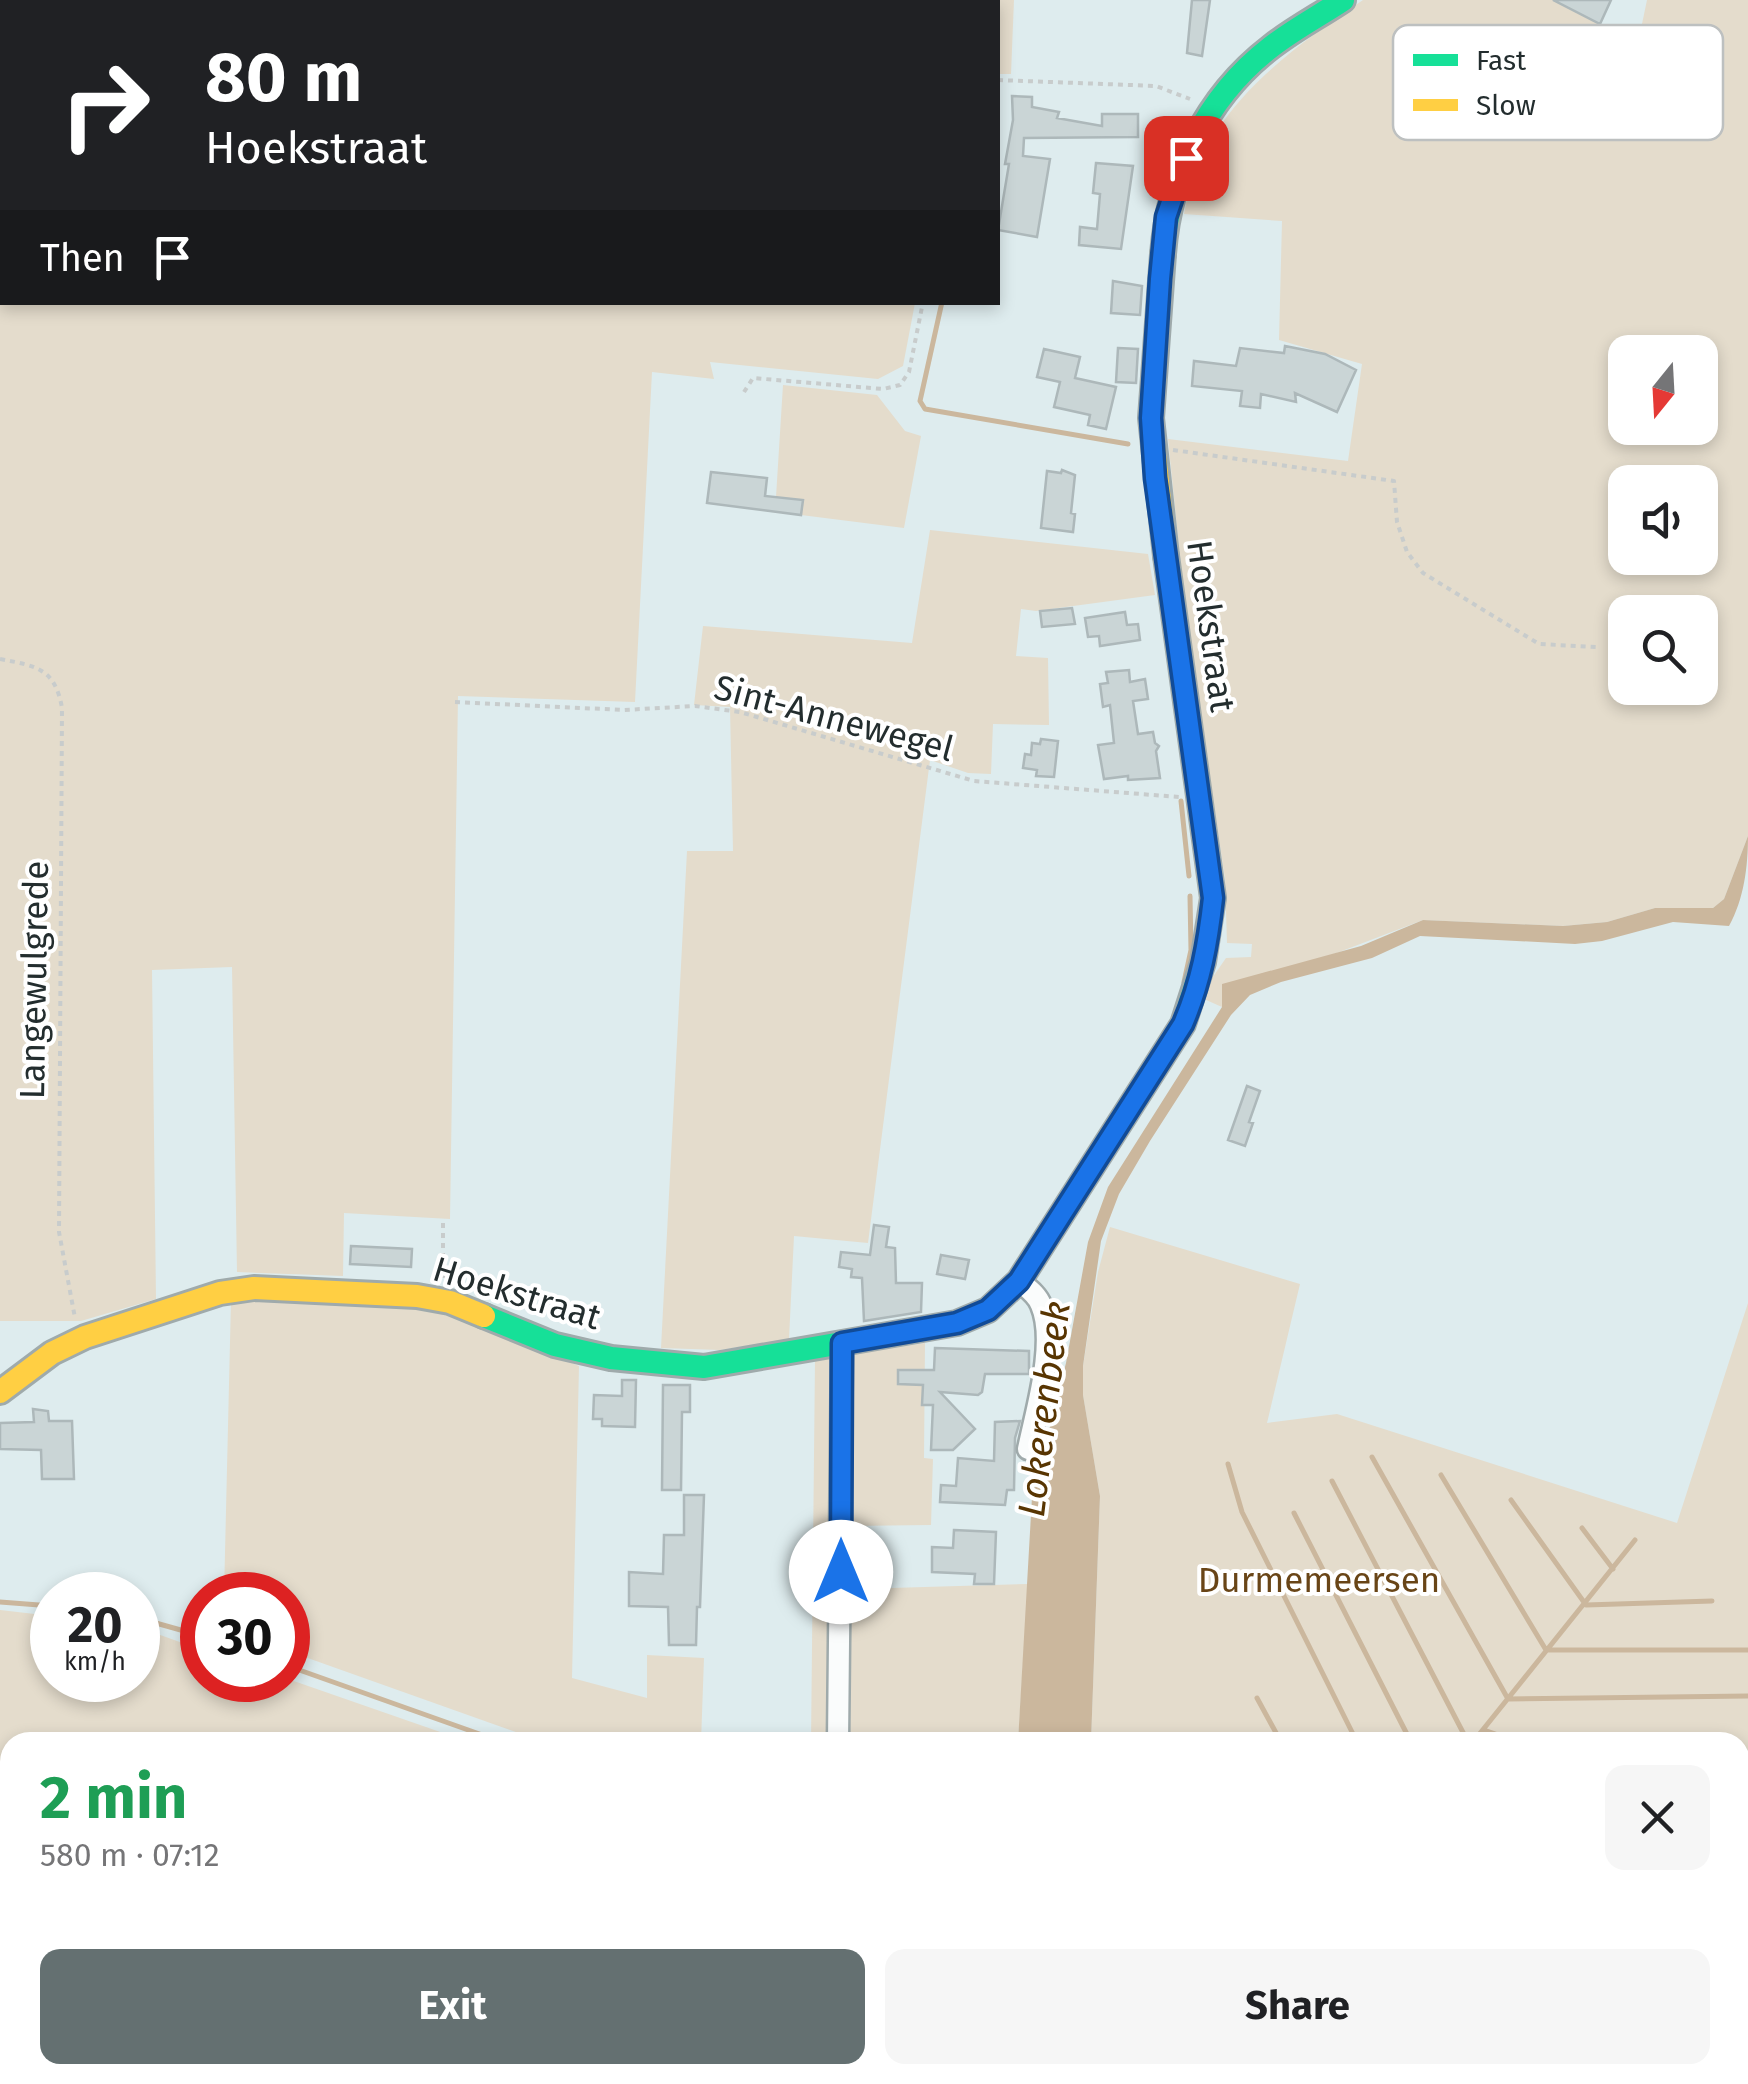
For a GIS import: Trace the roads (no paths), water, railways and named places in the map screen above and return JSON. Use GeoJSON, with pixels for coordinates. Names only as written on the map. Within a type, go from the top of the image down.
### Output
{"type":"FeatureCollection","features":[{"type":"Feature","properties":{"kind":"main road","name":"Hoekstraat"},"geometry":{"type":"LineString","coordinates":[[0,1392],[52,1354],[85,1337],[220,1293],[254,1288],[443,1300],[555,1346],[654,1364],[704,1366],[957,1323],[988,1310],[1019,1281],[1183,1024],[1208,950],[1213,898],[1152,447],[1166,217],[1186,158],[1213,108],[1268,49],[1343,0]]}},
{"type":"Feature","properties":{"kind":"street"},"geometry":{"type":"LineString","coordinates":[[1019,1281],[1042,1307],[1046,1352],[1028,1449]]}},
{"type":"Feature","properties":{"kind":"street"},"geometry":{"type":"LineString","coordinates":[[838,1732],[842,1343]]}},
{"type":"Feature","properties":{"kind":"waterway"},"geometry":{"type":"LineString","coordinates":[[941,305],[920,401],[925,409],[1128,444]]}},
{"type":"Feature","properties":{"kind":"waterway"},"geometry":{"type":"LineString","coordinates":[[1181,801],[1189,876]]}},
{"type":"Feature","properties":{"kind":"waterway"},"geometry":{"type":"LineString","coordinates":[[1184,982],[1191,950],[1190,896]]}},
{"type":"Feature","properties":{"kind":"waterway"},"geometry":{"type":"LineString","coordinates":[[1372,1457],[1508,1699],[1748,1696]]}},
{"type":"Feature","properties":{"kind":"waterway"},"geometry":{"type":"LineString","coordinates":[[1228,1464],[1242,1512],[1352,1732]]}},
{"type":"Feature","properties":{"kind":"waterway"},"geometry":{"type":"LineString","coordinates":[[1441,1475],[1546,1650],[1748,1650]]}},
{"type":"Feature","properties":{"kind":"waterway"},"geometry":{"type":"LineString","coordinates":[[1332,1481],[1463,1732]]}},
{"type":"Feature","properties":{"kind":"waterway"},"geometry":{"type":"LineString","coordinates":[[1511,1500],[1586,1605],[1712,1601]]}},
{"type":"Feature","properties":{"kind":"waterway"},"geometry":{"type":"LineString","coordinates":[[1294,1513],[1406,1732]]}},
{"type":"Feature","properties":{"kind":"waterway"},"geometry":{"type":"LineString","coordinates":[[1582,1528],[1613,1569]]}},
{"type":"Feature","properties":{"kind":"waterway"},"geometry":{"type":"LineString","coordinates":[[1481,1732],[1635,1540]]}},
{"type":"Feature","properties":{"kind":"waterway"},"geometry":{"type":"LineString","coordinates":[[0,1602],[30,1604]]}},
{"type":"Feature","properties":{"kind":"waterway"},"geometry":{"type":"LineString","coordinates":[[160,1624],[180,1630]]}},
{"type":"Feature","properties":{"kind":"waterway"},"geometry":{"type":"LineString","coordinates":[[310,1674],[474,1732]]}},
{"type":"Feature","properties":{"kind":"waterway"},"geometry":{"type":"LineString","coordinates":[[1257,1698],[1276,1732]]}},
{"type":"Feature","properties":{"kind":"waterway"},"geometry":{"type":"LineString","coordinates":[[1484,1730],[1490,1732]]}},
{"type":"Feature","properties":{"kind":"water label","name":"Lokerenbeek"},"geometry":{"type":"Point","coordinates":[1044,1409]}},
{"type":"Feature","properties":{"kind":"park label","name":"Durmemeersen"},"geometry":{"type":"Point","coordinates":[1319,1580]}}]}
